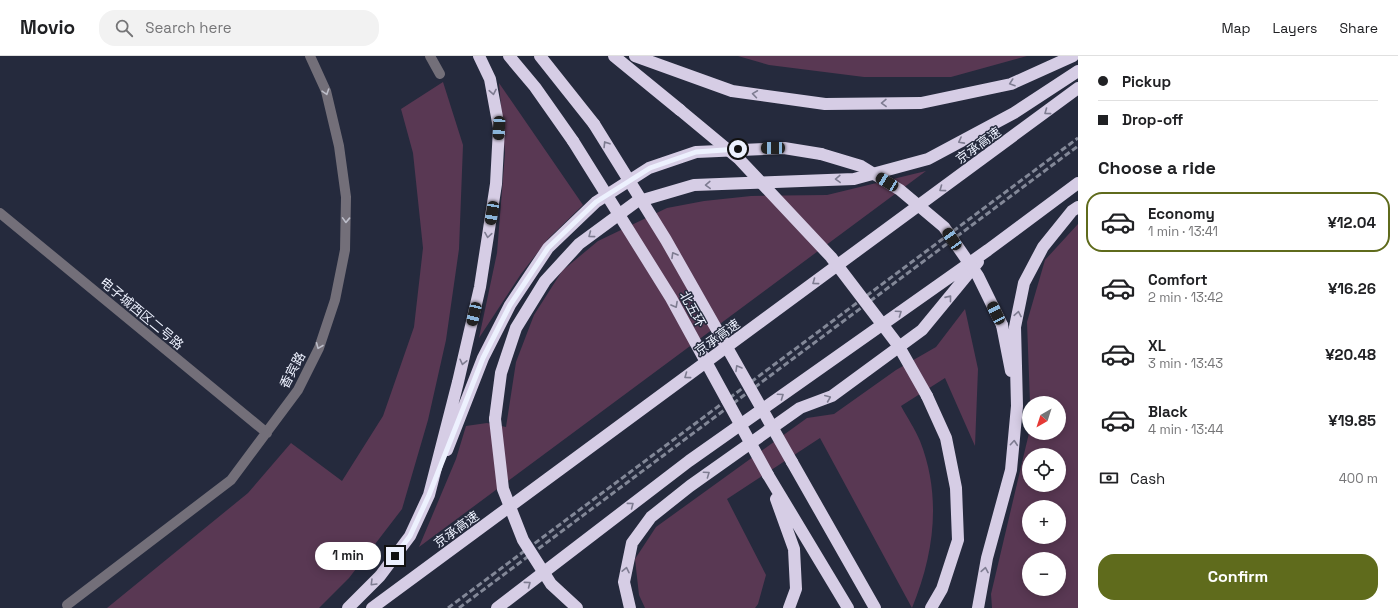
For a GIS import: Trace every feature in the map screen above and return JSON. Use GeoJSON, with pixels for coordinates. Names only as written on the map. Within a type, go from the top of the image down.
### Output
{"type":"FeatureCollection","features":[{"type":"Feature","properties":{"kind":"highway"},"geometry":{"type":"LineString","coordinates":[[429,495],[480,287],[496,184],[499,128],[490,79],[479,56]]}},
{"type":"Feature","properties":{"kind":"highway","name":"北五环"},"geometry":{"type":"LineString","coordinates":[[509,56],[535,87],[573,141],[671,298],[768,475],[848,608]]}},
{"type":"Feature","properties":{"kind":"highway","name":"北五环"},"geometry":{"type":"LineString","coordinates":[[540,56],[594,124],[666,240],[875,608]]}},
{"type":"Feature","properties":{"kind":"highway"},"geometry":{"type":"LineString","coordinates":[[614,56],[739,159],[831,257],[898,344],[927,396],[946,438],[956,488],[958,540],[942,588],[931,608]]}},
{"type":"Feature","properties":{"kind":"highway"},"geometry":{"type":"LineString","coordinates":[[635,56],[732,91],[825,104],[921,102],[1011,84],[1073,56]]}},
{"type":"Feature","properties":{"kind":"highway"},"geometry":{"type":"LineString","coordinates":[[578,608],[551,584],[523,540],[503,489],[495,420],[501,373],[516,328],[545,281],[579,244],[636,202],[694,185],[854,179],[928,159],[1014,112],[1078,71]]}},
{"type":"Feature","properties":{"kind":"highway","name":"京承高速"},"geometry":{"type":"LineString","coordinates":[[372,608],[1078,88]]}},
{"type":"Feature","properties":{"kind":"highway"},"geometry":{"type":"LineString","coordinates":[[348,608],[380,576],[410,536],[429,495],[483,358],[510,305],[548,248],[596,202],[650,168],[696,152],[784,148],[821,154],[861,166],[900,190],[944,227],[978,276],[1002,325],[1017,406]]}},
{"type":"Feature","properties":{"kind":"highway"},"geometry":{"type":"LineString","coordinates":[[497,608],[689,461],[988,250],[1078,183]]}},
{"type":"Feature","properties":{"kind":"highway"},"geometry":{"type":"LineString","coordinates":[[978,608],[987,558],[1011,470],[1017,406],[1015,327],[1024,283],[1043,247],[1072,211],[1078,207]]}},
{"type":"Feature","properties":{"kind":"highway"},"geometry":{"type":"LineString","coordinates":[[630,608],[624,582],[632,543],[651,517],[690,486],[800,408],[832,396],[922,330],[988,250]]}},
{"type":"Feature","properties":{"kind":"highway"},"geometry":{"type":"LineString","coordinates":[[768,475],[794,549],[796,589],[789,608]]}},
{"type":"Feature","properties":{"kind":"street","name":"香宾路"},"geometry":{"type":"LineString","coordinates":[[67,605],[230,480],[298,390],[318,348],[336,300],[345,250],[346,197],[339,146],[326,91],[310,56]]}},
{"type":"Feature","properties":{"kind":"street"},"geometry":{"type":"LineString","coordinates":[[430,56],[440,74]]}},
{"type":"Feature","properties":{"kind":"street","name":"电子城西区二号路"},"geometry":{"type":"LineString","coordinates":[[0,213],[267,433]]}},
{"type":"Feature","properties":{"kind":"shaded area"},"geometry":{"type":"Polygon","coordinates":[[[738,56],[1027,56],[951,77],[864,77],[769,65],[738,56]]]}},
{"type":"Feature","properties":{"kind":"shaded area"},"geometry":{"type":"Polygon","coordinates":[[[443,82],[463,145],[459,249],[446,340],[428,420],[402,509],[349,578],[319,608],[107,608],[248,493],[291,443],[342,481],[383,416],[414,327],[423,248],[413,153],[401,109],[443,82]]]}},
{"type":"Feature","properties":{"kind":"shaded area"},"geometry":{"type":"Polygon","coordinates":[[[499,83],[583,205],[548,239],[521,274],[479,338],[497,253],[505,153],[499,83]]]}},
{"type":"Feature","properties":{"kind":"shaded area"},"geometry":{"type":"Polygon","coordinates":[[[926,171],[419,547],[456,459],[466,426],[487,423],[506,427],[516,362],[534,315],[562,271],[598,241],[667,208],[704,201],[751,196],[827,195],[926,171]]]}},
{"type":"Feature","properties":{"kind":"shaded area"},"geometry":{"type":"Polygon","coordinates":[[[1078,224],[1078,608],[992,608],[991,594],[1022,463],[1022,492],[1066,492],[1066,448],[1025,448],[1027,440],[1066,440],[1066,396],[1030,396],[1027,322],[1045,260],[1078,224]]]}},
{"type":"Feature","properties":{"kind":"shaded area"},"geometry":{"type":"Polygon","coordinates":[[[965,309],[978,369],[975,446],[945,378],[901,406],[920,441],[927,462],[933,504],[930,546],[926,567],[912,608],[820,438],[727,499],[766,575],[758,604],[755,608],[645,608],[639,595],[635,559],[656,527],[807,418],[834,414],[896,370],[936,347],[965,309]]]}},
{"type":"Feature","properties":{"kind":"railway"},"geometry":{"type":"LineString","coordinates":[[448,608],[1078,138]]}},
{"type":"Feature","properties":{"kind":"railway"},"geometry":{"type":"LineString","coordinates":[[459,608],[1078,146]]}},
{"type":"Feature","properties":{"kind":"route"},"geometry":{"type":"LineString","coordinates":[[395,556],[410,536],[429,495],[483,358],[510,305],[548,248],[596,202],[650,168],[696,152],[738,149]]}}]}
